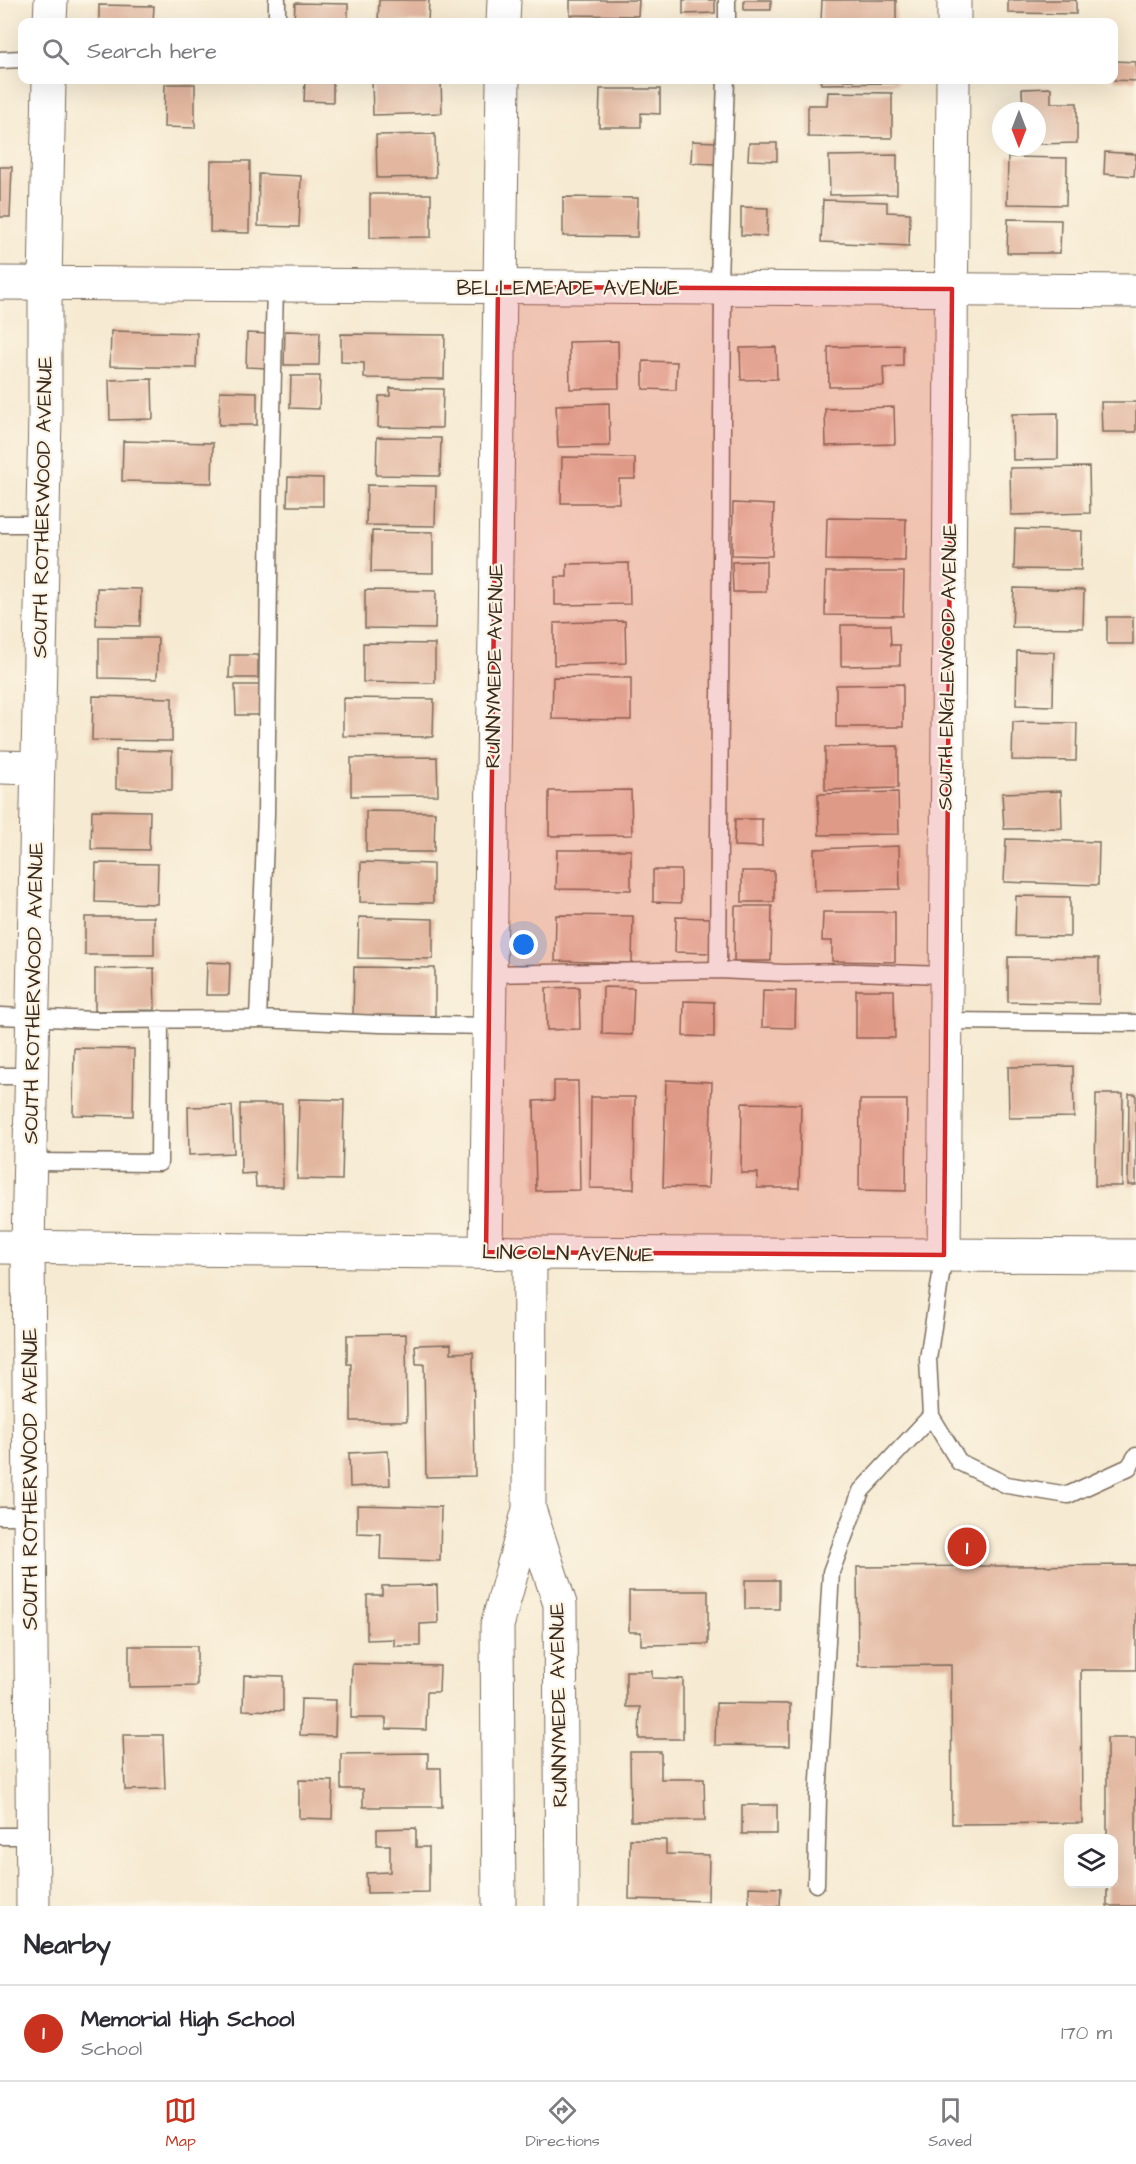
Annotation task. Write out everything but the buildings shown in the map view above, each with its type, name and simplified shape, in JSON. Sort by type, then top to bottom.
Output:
[{"type":"street","points":[[50,18],[51,0]]},
{"type":"street","points":[[503,18],[504,0]]},
{"type":"street","points":[[954,0],[954,18]]},
{"type":"street","name":"SOUTH ROTHERWOOD AVENUE","points":[[33,1906],[33,1836],[16,1516],[14,1247],[31,1162],[16,1076],[32,1017],[45,414],[49,84]]},
{"type":"street","name":"RUNNYMEDE AVENUE","points":[[486,1252],[492,974],[498,287],[503,84]]},
{"type":"street","name":"SOUTH ENGLEWOOD AVENUE","points":[[944,1255],[944,975],[953,84]]},
{"type":"street","name":"BELLEMEADE AVENUE","points":[[0,283],[1136,291]]},
{"type":"street","points":[[0,767],[37,768]]},
{"type":"street","name":"LINCOLN AVENUE","points":[[14,1247],[530,1253],[1136,1256]]},
{"type":"street","name":"RUNNYMEDE AVENUE","points":[[499,1906],[497,1626],[529,1509],[530,1253]]},
{"type":"street","name":"RUNNYMEDE AVENUE","points":[[529,1509],[560,1604],[562,1906]]},
{"type":"lane","points":[[277,0],[277,18]]},
{"type":"lane","points":[[727,0],[727,18]]},
{"type":"lane","points":[[0,60],[18,59]]},
{"type":"lane","points":[[718,970],[723,289],[720,279],[726,84]]},
{"type":"lane","points":[[258,1018],[266,814],[275,286]]},
{"type":"lane","points":[[0,524],[43,524]]},
{"type":"lane","points":[[492,974],[718,970],[944,975]]},
{"type":"lane","points":[[0,1016],[94,1020],[258,1018],[490,1026]]},
{"type":"lane","points":[[31,1162],[159,1163],[160,1018]]},
{"type":"lane","points":[[944,1021],[1136,1023]]},
{"type":"lane","points":[[944,1255],[928,1359],[931,1416],[959,1462],[1007,1485],[1068,1495],[1129,1467],[1136,1456]]},
{"type":"lane","points":[[816,1884],[818,1797],[831,1572],[861,1491],[931,1416]]},
{"type":"lane","points":[[0,1836],[33,1836]]},
{"type":"highlighted area","points":[[498,287],[952,289],[944,1255],[486,1252]]},
{"type":"place","name":"Memorial High School","points":[[967,1547]]}]
